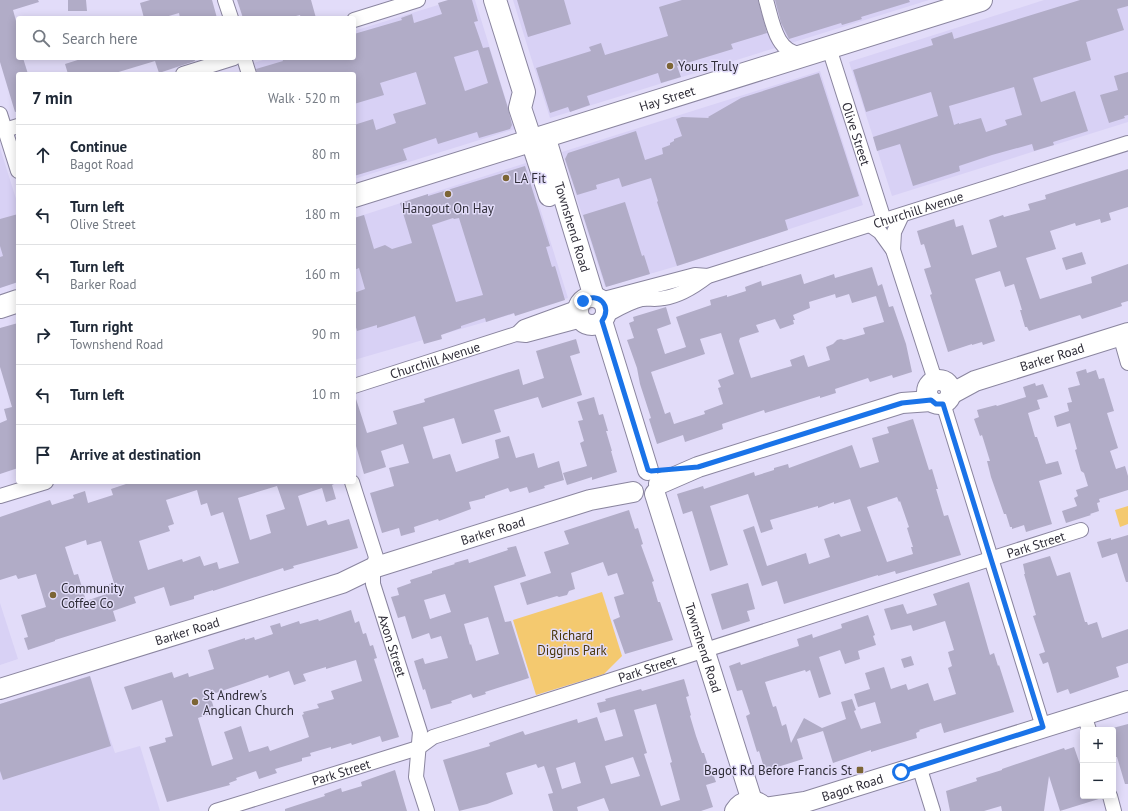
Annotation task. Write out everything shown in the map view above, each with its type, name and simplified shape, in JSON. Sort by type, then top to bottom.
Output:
[{"type":"main road","name":"Townshend Road","points":[[495,0],[524,92],[535,103],[538,138]]},
{"type":"main road","name":"Hay Street","points":[[356,195],[981,0]]},
{"type":"main road","points":[[0,307],[16,302]]},
{"type":"street","points":[[225,0],[230,16]]},
{"type":"street","points":[[356,19],[418,0]]},
{"type":"street","points":[[766,0],[782,46],[797,54],[819,51]]},
{"type":"street","name":"Olive Street","points":[[819,51],[884,220]]},
{"type":"street","points":[[189,72],[228,60]]},
{"type":"street","points":[[245,60],[248,72]]},
{"type":"street","points":[[0,114],[11,128],[16,159]]},
{"type":"street","name":"Townshend Road","points":[[538,138],[645,483],[699,651],[752,807]]},
{"type":"street","name":"Churchill Avenue","points":[[356,385],[516,334],[526,336],[695,275],[708,276],[1128,143]]},
{"type":"street","points":[[893,250],[894,232],[902,215]]},
{"type":"street","points":[[870,225],[880,232],[893,250],[939,391],[1043,727]]},
{"type":"street","points":[[1124,334],[1128,363]]},
{"type":"street","name":"Barker Road","points":[[0,677],[338,574],[373,568],[1124,334]]},
{"type":"street","points":[[0,496],[39,484]]},
{"type":"street","name":"Axon Street","points":[[353,484],[376,557],[373,568],[373,584],[420,732],[416,777],[427,811]]},
{"type":"street","name":"Park Street","points":[[216,811],[418,748],[433,736],[1081,530]]},
{"type":"street","name":"Barker Road","points":[[0,689],[342,583],[373,568]]},
{"type":"street","name":"Bagot Road","points":[[752,807],[797,806],[1043,727],[1086,722],[1128,701]]},
{"type":"street","points":[[919,766],[933,811]]},
{"type":"street","points":[[1111,799],[1114,811]]},
{"type":"shaded area","points":[[454,0],[475,0],[515,129],[356,178],[356,72],[257,72],[254,63],[263,60],[356,60],[356,30]]},
{"type":"shaded area","points":[[513,0],[760,0],[775,48],[550,118]]},
{"type":"shaded area","points":[[774,0],[929,0],[791,43],[786,40]]},
{"type":"shaded area","points":[[1044,0],[1128,0],[1128,122],[892,196],[849,62]]},
{"type":"shaded area","points":[[820,71],[863,205],[677,266],[605,287],[562,152]]},
{"type":"shaded area","points":[[0,148],[16,199],[16,283],[0,288]]},
{"type":"shaded area","points":[[526,163],[568,298],[356,359],[356,217]]},
{"type":"shaded area","points":[[0,603],[18,659],[0,665]]},
{"type":"shaded area","points":[[89,676],[115,753],[140,746],[160,811],[0,811],[0,704]]},
{"type":"green space","points":[[1128,506],[1128,524],[1120,527],[1115,510]]},
{"type":"green space","name":"Richard Diggins Park","points":[[602,592],[622,656],[604,674],[536,695],[513,620]]},
{"type":"building","points":[[0,0],[38,0],[39,2],[13,10],[16,21],[16,60],[24,60],[27,72],[16,72],[15,112],[0,62]]},
{"type":"building","points":[[68,0],[86,0],[87,11],[68,11]]},
{"type":"building","points":[[150,0],[212,0],[216,16],[180,16],[179,13],[169,16],[143,16],[140,3]]},
{"type":"building","points":[[237,0],[311,0],[315,16],[300,15],[242,16]]},
{"type":"building","points":[[448,0],[472,0],[478,21],[474,22],[483,48],[489,47],[508,108],[512,125],[510,129],[479,138],[477,132],[438,144],[436,138],[403,149],[407,160],[356,175],[356,124],[373,119],[376,130],[396,123],[393,114],[426,104],[416,72],[380,83],[384,95],[356,103],[356,72],[257,72],[256,69],[283,60],[356,60],[356,33],[402,20],[401,18],[412,14],[414,23],[442,14],[438,3]],"holes":[[[478,50],[488,83],[465,91],[454,57]]]},
{"type":"building","points":[[517,0],[564,0],[571,24],[528,37]]},
{"type":"building","points":[[682,0],[758,0],[767,33],[731,44],[733,49],[677,66],[681,77],[661,83],[658,73],[587,96],[590,105],[570,112],[568,107],[550,113],[536,68],[591,51],[589,47],[601,43],[605,55],[668,36],[659,7]]},
{"type":"building","points":[[775,0],[909,0],[910,2],[861,17],[862,19],[842,25],[841,23],[789,39],[781,23]]},
{"type":"building","points":[[1080,0],[1128,0],[1128,6],[1117,9],[1124,30],[1086,42],[1091,60],[1033,78],[1041,102],[1075,91],[1088,131],[1053,142],[1054,145],[1034,151],[1032,144],[992,155],[959,166],[960,171],[913,186],[900,144],[877,151],[873,137],[938,116],[931,92],[866,112],[853,70],[933,45],[931,39],[952,32],[954,39]],"holes":[[[1014,87],[1022,115],[1005,120],[1007,125],[986,132],[981,118],[954,125],[949,106]]]},
{"type":"building","points":[[78,60],[195,61],[162,72],[159,72],[155,61],[119,72],[67,72],[65,64]]},
{"type":"building","points":[[1128,72],[1128,115],[1124,116],[1125,118],[1109,123],[1100,95],[1118,90],[1114,76]]},
{"type":"building","points":[[819,73],[859,196],[785,220],[788,230],[677,266],[651,178],[622,187],[619,178],[596,185],[597,189],[577,195],[565,159],[568,153],[636,131],[645,160],[663,154],[662,148],[670,145],[674,139],[682,136],[676,119],[682,117],[709,118],[708,117],[741,98]]},
{"type":"building","points":[[525,166],[550,246],[546,247],[552,267],[555,266],[565,300],[515,316],[514,313],[486,322],[485,318],[441,335],[442,339],[424,344],[415,316],[377,328],[377,325],[357,331],[356,292],[365,289],[359,268],[356,269],[356,217],[364,215],[374,249],[385,245],[392,249],[412,243],[400,203],[428,194],[428,196]],"holes":[[[453,218],[459,218],[483,295],[456,302],[432,225]]]},
{"type":"building","points":[[1128,169],[1128,207],[1109,213],[1111,220],[1101,223],[1100,219],[1076,226],[1075,223],[1050,231],[1056,249],[1026,258],[1040,299],[1092,283],[1091,277],[1128,264],[1128,301],[1121,303],[1122,306],[1082,319],[1080,315],[1029,331],[1027,327],[1025,327],[1020,310],[1022,310],[1014,284],[1005,287],[1000,271],[975,279],[995,341],[983,345],[982,342],[972,344],[948,352],[930,295],[932,294],[924,269],[931,267],[924,244],[921,245],[917,231],[954,219],[956,227],[963,225],[972,255],[997,247],[989,220],[1003,215],[1004,217],[1030,210],[1028,204],[1046,199],[1045,195]]},
{"type":"building","points":[[625,202],[642,256],[644,255],[650,274],[606,287],[583,215]]},
{"type":"building","points":[[16,215],[16,283],[0,288],[0,257],[3,256],[0,246],[0,219]]},
{"type":"building","points":[[1082,252],[1086,264],[1066,270],[1062,258]]},
{"type":"building","points":[[872,267],[878,286],[882,284],[889,307],[893,306],[906,344],[912,372],[893,378],[892,375],[870,382],[868,378],[835,389],[836,393],[820,398],[820,396],[765,413],[764,410],[722,424],[723,429],[685,442],[683,435],[657,444],[649,419],[651,418],[640,384],[637,368],[627,340],[634,338],[629,323],[634,321],[633,317],[666,307],[671,324],[657,329],[665,354],[686,347],[676,317],[711,305],[710,300],[727,295],[727,297],[746,291],[745,287],[761,281],[762,286],[801,274],[804,284],[834,274],[835,278]],"holes":[[[835,294],[836,298],[849,294],[852,303],[876,296],[884,322],[863,328],[865,334],[844,340],[837,340],[833,344],[826,347],[830,360],[808,367],[804,355],[790,360],[792,366],[751,378],[739,341],[740,338],[759,332],[756,325],[775,319],[780,329],[794,324],[793,320],[795,320],[793,315],[810,308],[809,302]],[[721,333],[734,374],[718,380],[721,387],[718,388],[723,404],[704,411],[705,414],[674,424],[670,412],[665,414],[651,372],[705,354],[700,339]]]},
{"type":"building","points":[[16,324],[16,469],[0,474],[0,423],[7,420],[4,409],[12,407],[0,367],[0,328]]},
{"type":"building","points":[[576,339],[580,353],[570,356],[582,395],[542,408],[538,397],[494,410],[501,432],[462,444],[454,418],[423,427],[433,459],[450,454],[456,472],[499,458],[495,440],[509,436],[516,458],[534,453],[538,468],[559,461],[564,480],[544,486],[545,488],[529,493],[527,487],[510,492],[508,488],[485,496],[485,498],[469,502],[471,509],[439,521],[438,519],[414,527],[415,532],[401,536],[399,528],[382,533],[370,493],[394,486],[389,468],[409,463],[403,444],[381,451],[386,467],[364,474],[356,446],[356,399],[367,433],[397,424],[393,411],[425,402],[424,399],[519,369],[523,385],[544,378],[536,351]]},
{"type":"building","points":[[1086,369],[1087,373],[1096,370],[1099,379],[1104,378],[1114,411],[1107,413],[1118,448],[1110,451],[1116,469],[1125,466],[1128,476],[1128,490],[1099,499],[1100,502],[1097,503],[1099,511],[1066,523],[1062,511],[1077,506],[1074,498],[1078,496],[1076,490],[1088,486],[1084,473],[1081,471],[1075,450],[1077,449],[1070,423],[1057,427],[1054,416],[1069,411],[1067,403],[1072,402],[1068,388],[1080,385],[1076,372]]},
{"type":"building","points":[[1035,383],[1036,386],[1043,384],[1048,397],[1037,400],[1040,409],[1028,413],[1035,437],[1037,437],[1046,464],[1058,461],[1062,474],[1039,481],[1052,524],[1026,532],[1024,525],[1012,529],[1006,514],[1004,514],[991,477],[987,461],[990,461],[982,435],[980,436],[974,419],[979,417],[977,410],[997,406],[1026,397],[1023,387]]},
{"type":"building","points":[[594,397],[599,415],[603,414],[617,472],[592,480],[592,477],[567,485],[563,473],[587,466],[580,443],[584,441],[578,421],[583,420],[577,402]]},
{"type":"building","points":[[913,419],[929,470],[932,469],[944,516],[948,515],[961,555],[896,574],[895,571],[878,575],[784,604],[777,581],[762,586],[743,530],[754,526],[767,566],[806,553],[809,564],[830,557],[824,539],[839,534],[841,537],[861,531],[850,499],[834,504],[834,502],[818,508],[818,506],[770,520],[773,529],[761,533],[748,494],[710,506],[728,565],[710,571],[692,511],[683,514],[677,494],[703,486],[704,489],[754,472],[755,476],[788,464],[789,468],[852,445],[860,468],[879,462],[872,438],[889,433],[887,427]],"holes":[[[897,497],[899,502],[900,501],[909,527],[907,528],[913,547],[911,547],[913,554],[887,562],[867,507]]]},
{"type":"building","points":[[126,484],[334,484],[332,485],[336,499],[326,502],[322,488],[298,496],[307,526],[326,520],[328,525],[349,519],[358,548],[293,566],[294,568],[284,571],[283,568],[194,596],[194,599],[170,606],[164,587],[134,597],[136,603],[113,611],[116,621],[28,650],[24,638],[28,637],[21,615],[46,607],[36,574],[18,579],[16,575],[0,580],[0,517],[50,500],[52,505],[74,498],[73,495],[85,491],[88,503],[113,495],[111,489]],"holes":[[[277,486],[285,509],[266,515],[271,533],[250,540],[238,498]],[[197,490],[201,505],[207,503],[211,516],[223,512],[239,563],[219,569],[217,562],[204,566],[200,556],[183,562],[182,559],[148,570],[139,541],[170,531],[168,526],[174,524],[166,500]],[[86,540],[87,545],[101,541],[114,583],[109,584],[112,592],[86,601],[78,574],[74,575],[65,547]]]},
{"type":"building","points":[[629,510],[635,529],[638,528],[643,544],[641,545],[654,581],[652,582],[658,602],[660,602],[673,640],[625,654],[613,620],[620,617],[614,597],[624,594],[617,573],[608,576],[603,562],[571,573],[575,589],[569,591],[567,595],[557,596],[527,605],[520,583],[551,573],[544,552],[569,544],[564,531]]},
{"type":"building","points":[[1128,535],[1128,582],[1126,582],[1117,553],[1102,558],[1097,542]]},
{"type":"building","points":[[516,546],[526,576],[494,586],[505,622],[511,621],[529,678],[485,692],[486,694],[473,698],[471,694],[451,701],[452,703],[431,709],[414,661],[423,658],[425,664],[448,658],[441,636],[431,639],[429,633],[412,639],[405,616],[398,618],[391,597],[399,595],[397,588],[411,583],[410,580],[455,564],[454,563],[468,559],[469,563],[508,550],[507,548]],"holes":[[[445,594],[451,612],[430,619],[424,600]],[[488,617],[499,654],[476,661],[464,624]]]},
{"type":"building","points":[[1050,556],[1057,576],[1070,572],[1085,622],[1087,622],[1088,625],[1097,622],[1102,638],[1128,629],[1128,663],[1116,667],[1119,677],[1070,694],[1068,689],[1057,693],[1048,662],[1043,664],[1039,654],[1045,652],[1033,616],[1036,615],[1024,574],[1023,564]]},
{"type":"building","points":[[969,582],[990,655],[994,653],[1014,712],[944,733],[941,723],[919,730],[920,731],[916,733],[917,738],[871,752],[871,750],[833,763],[823,731],[797,739],[803,759],[765,771],[759,751],[757,752],[746,716],[750,714],[742,690],[737,691],[729,666],[740,662],[741,665],[799,646],[797,639],[812,634],[813,638],[842,628],[841,624],[868,615],[875,635],[873,636],[876,645],[858,651],[860,659],[845,664],[840,650],[819,657],[831,694],[819,698],[810,670],[806,672],[805,670],[765,682],[773,707],[776,706],[782,726],[786,724],[791,743],[804,718],[822,728],[846,719],[841,702],[852,699],[856,710],[854,711],[861,729],[881,723],[875,702],[858,707],[854,694],[870,689],[865,673],[884,667],[891,689],[906,684],[908,690],[928,683],[934,701],[956,694],[948,668],[952,666],[948,652],[954,650],[945,621],[913,631],[911,625],[891,630],[884,609],[903,604],[907,614],[937,605],[933,594]]},
{"type":"building","points":[[748,583],[755,609],[747,611],[750,621],[722,630],[711,594]]},
{"type":"building","points":[[351,610],[355,623],[359,621],[363,634],[366,633],[370,646],[373,645],[377,658],[374,659],[399,737],[382,742],[380,736],[352,745],[351,743],[331,749],[331,747],[310,753],[311,756],[302,758],[302,761],[275,769],[277,773],[259,779],[256,771],[236,778],[237,780],[229,783],[230,785],[167,802],[149,747],[166,742],[165,738],[173,736],[162,700],[132,710],[124,687],[172,672],[174,678],[188,673],[189,677],[214,669],[208,650],[245,638],[245,640],[254,637],[255,640],[273,634],[270,626],[280,623],[281,627],[299,621],[300,624],[318,619],[319,621]],"holes":[[[356,660],[362,681],[331,691],[334,699],[317,704],[319,708],[303,712],[304,714],[302,715],[309,737],[270,751],[268,746],[249,752],[241,726],[224,732],[233,759],[212,766],[198,718],[215,712],[210,695],[268,675],[269,678],[289,671],[294,685],[306,681],[303,674]]]},
{"type":"building","points":[[911,656],[914,665],[904,668],[901,659]]},
{"type":"building","points":[[90,676],[111,746],[3,780],[0,771],[0,704]]},
{"type":"building","points":[[684,679],[689,696],[686,697],[690,716],[696,736],[702,753],[704,753],[710,772],[712,771],[716,782],[706,785],[713,807],[701,811],[609,811],[604,798],[577,807],[578,811],[553,811],[548,794],[553,793],[544,766],[538,768],[536,764],[506,773],[513,794],[487,804],[459,811],[443,760],[490,746],[489,743],[523,731],[525,735],[577,719],[578,723],[597,717],[605,741],[623,736],[615,709],[600,713],[597,703],[606,701],[605,699],[641,689],[642,691]],"holes":[[[656,704],[672,762],[670,763],[680,800],[661,806],[644,754],[647,753],[634,710]],[[633,757],[640,776],[611,784],[605,766]],[[575,762],[581,783],[562,789],[556,768]]]},
{"type":"building","points":[[1128,724],[1128,784],[1125,784],[1116,757],[1116,727]]},
{"type":"building","points":[[1074,747],[1080,764],[1080,799],[1099,799],[1060,811],[1049,776],[1044,811],[1002,811],[1001,806],[984,811],[950,811],[946,791],[977,781],[976,778],[1002,769],[1064,748],[1065,750]]},
{"type":"building","points":[[395,770],[407,811],[285,811],[285,809],[325,796],[324,794],[341,788],[342,792],[362,786],[361,782]]},
{"type":"place","name":"Yours Truly","points":[[670,66]]},
{"type":"place","name":"LA Fit","points":[[506,178]]},
{"type":"place","name":"Hangout On Hay","points":[[448,194]]},
{"type":"place","name":"Community Coffee Co","points":[[53,595]]},
{"type":"place","name":"St Andrew's Anglican Church","points":[[195,702]]},
{"type":"place","name":"Bagot Rd Before Francis St","points":[[860,770]]},
{"type":"route","points":[[583,301],[586,298],[594,297],[604,303],[606,307],[605,316],[602,321],[648,470],[651,471],[698,467],[902,403],[931,400],[936,404],[943,404],[1043,727],[901,772]]}]
